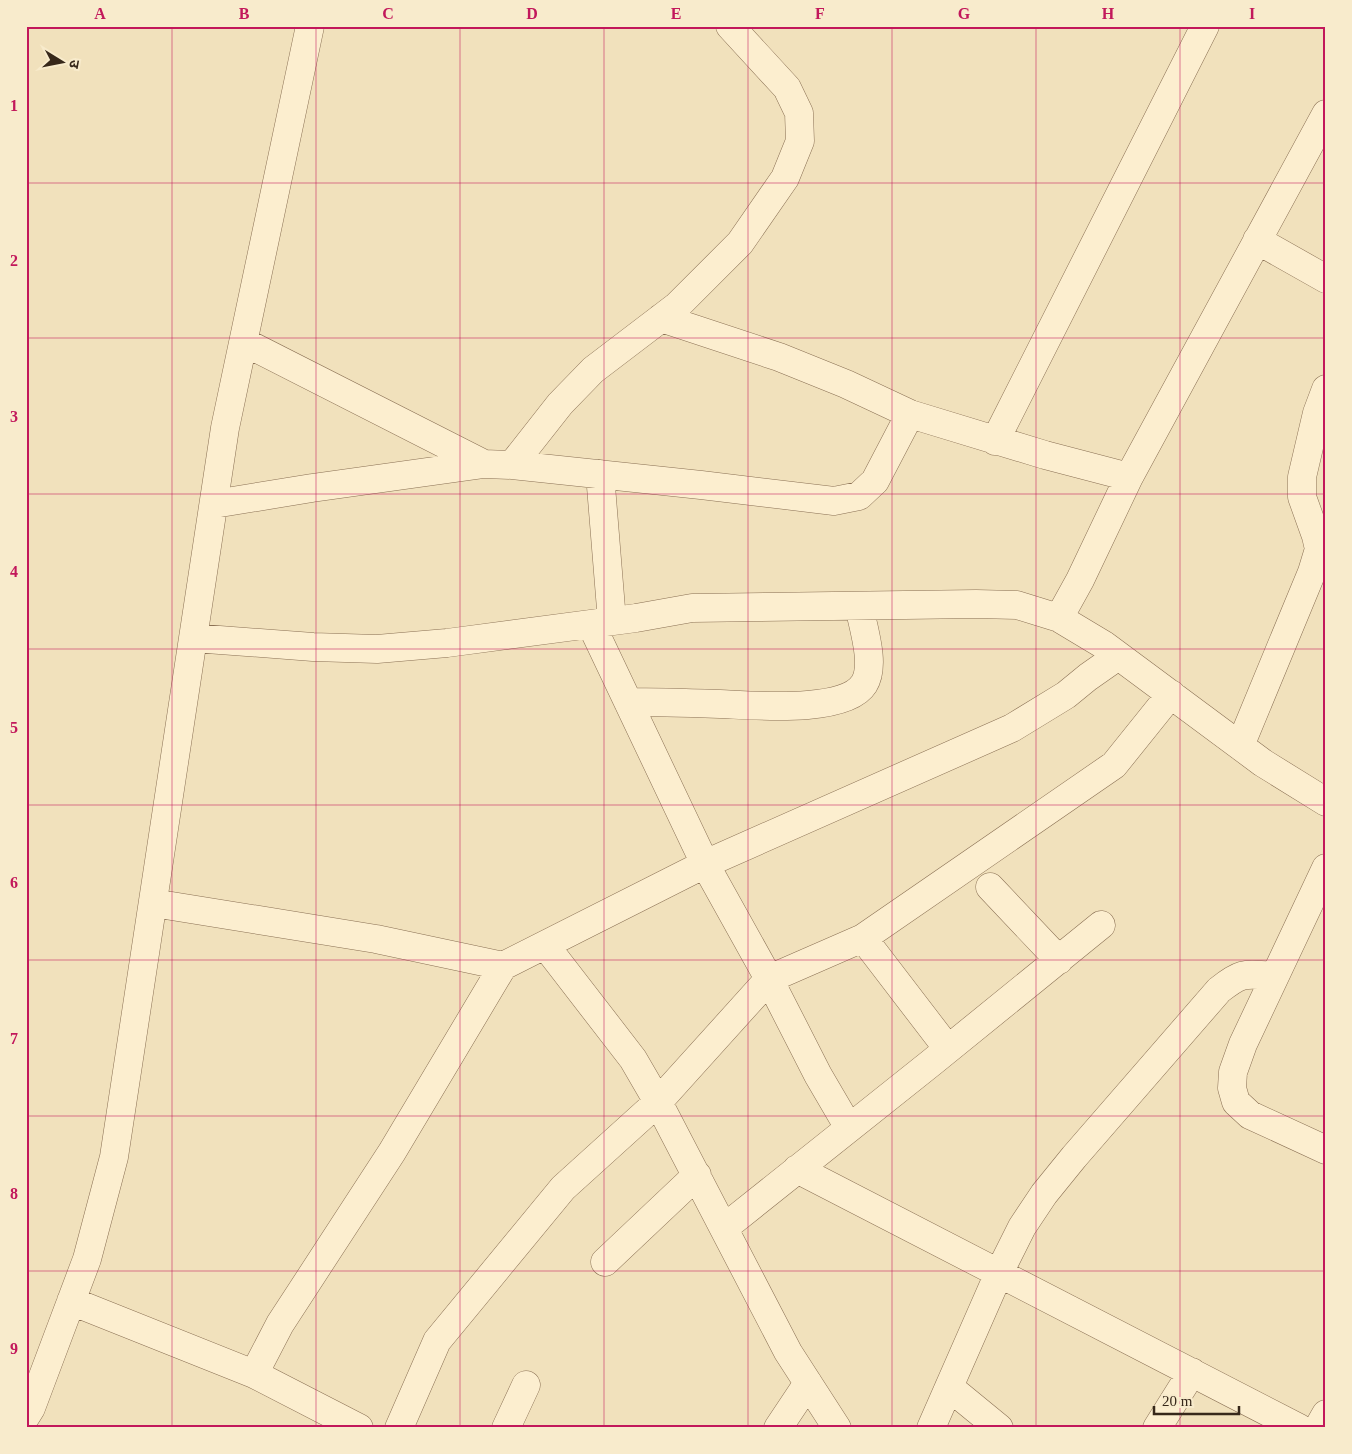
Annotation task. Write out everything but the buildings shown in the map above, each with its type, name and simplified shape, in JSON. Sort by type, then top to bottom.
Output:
[{"type":"street","points":[[26,1416],[31,1408],[87,1259],[114,1157],[225,428],[310,26]]},
{"type":"street","points":[[512,465],[560,404],[593,370],[677,306],[740,243],[785,178],[800,140],[799,114],[787,88],[730,26]]},
{"type":"street","points":[[995,441],[1205,26]]},
{"type":"street","points":[[1059,618],[1080,580],[1129,477],[1326,114]]},
{"type":"street","points":[[1257,240],[1326,279]]},
{"type":"street","points":[[661,318],[779,357],[846,384],[910,414],[995,441],[1129,477]]},
{"type":"street","points":[[244,342],[484,464]]},
{"type":"street","points":[[1240,746],[1312,572],[1319,549],[1302,497],[1302,477],[1318,450],[1317,413],[1326,390]]},
{"type":"street","points":[[214,504],[484,464],[600,474],[834,501],[859,496],[875,482],[910,414]]},
{"type":"street","points":[[600,474],[601,623],[628,702],[705,864],[769,980],[818,1075],[849,1128]]},
{"type":"street","points":[[193,638],[313,647],[377,649],[448,643],[601,623],[692,608],[1017,605],[1059,618],[1104,645],[1264,763],[1326,802]]},
{"type":"street","points":[[628,702],[772,707],[827,703],[854,694],[864,684],[868,673],[869,657],[860,606]]},
{"type":"street","points":[[254,1374],[280,1324],[392,1152],[503,966],[705,864],[1012,728],[1066,695],[1118,656]]},
{"type":"street","points":[[399,1428],[437,1341],[563,1188],[658,1102],[769,980],[863,938],[1114,766],[1171,694]]},
{"type":"street","points":[[1326,868],[1243,1044],[1233,1072],[1232,1088],[1236,1102],[1250,1115],[1326,1150]]},
{"type":"street","points":[[990,887],[1059,960]]},
{"type":"street","points":[[153,903],[376,939],[503,966]]},
{"type":"street","points":[[724,1228],[948,1050],[1101,925]]},
{"type":"street","points":[[863,938],[948,1050]]},
{"type":"street","points":[[545,945],[633,1059],[697,1175],[788,1352],[837,1428]]},
{"type":"street","points":[[931,1428],[999,1274],[1022,1227],[1044,1194],[1219,990],[1237,976],[1250,974],[1275,976]]},
{"type":"street","points":[[798,1169],[1299,1428]]},
{"type":"street","points":[[605,1262],[697,1175]]},
{"type":"street","points":[[71,1301],[254,1374],[359,1428]]},
{"type":"street","points":[[1157,1428],[1192,1372]]},
{"type":"street","points":[[778,1428],[808,1382]]},
{"type":"street","points":[[506,1428],[526,1385]]},
{"type":"street","points":[[949,1387],[999,1428]]},
{"type":"street","points":[[1318,1428],[1326,1414]]}]
